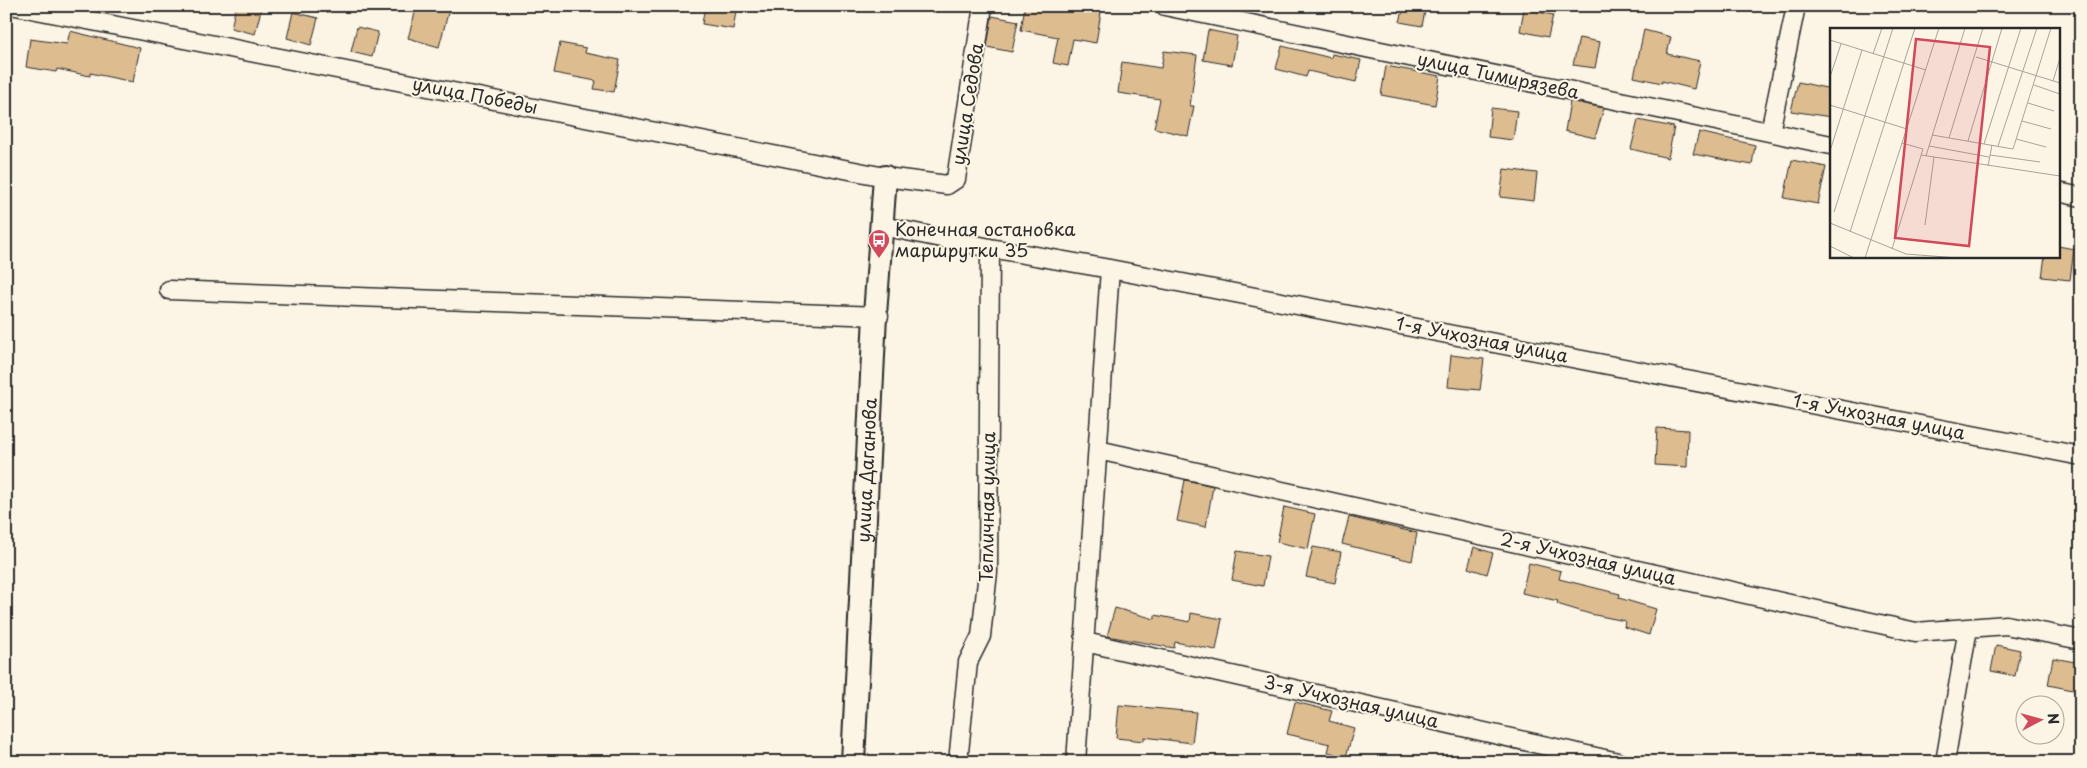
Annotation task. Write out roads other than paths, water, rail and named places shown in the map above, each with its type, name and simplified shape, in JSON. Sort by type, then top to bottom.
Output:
[{"type":"main road","name":"улица Даганова","points":[[853,762],[877,316],[888,177]]},
{"type":"main road","name":"улица Даганова","points":[[857,762],[877,316]]},
{"type":"street","name":"улица Победы","points":[[16,6],[888,177],[935,184]]},
{"type":"street","name":"улица Седова","points":[[935,184],[947,185],[956,178],[984,6]]},
{"type":"street","name":"улица Тимирязева","points":[[1165,6],[1830,145]]},
{"type":"street","points":[[1770,132],[1796,6]]},
{"type":"street","points":[[2060,192],[2081,197]]},
{"type":"street","name":"1-я Учхозная улица","points":[[884,226],[990,248],[1110,268],[2081,456]]},
{"type":"street","name":"Тепличная улица","points":[[958,762],[968,662],[981,636],[988,572],[990,248]]},
{"type":"street","points":[[1076,762],[1110,268]]},
{"type":"street","points":[[169,290],[877,316]]},
{"type":"street","name":"2-я Учхозная улица","points":[[1098,450],[1916,632],[2006,625],[2081,640]]},
{"type":"street","points":[[1945,762],[1968,628]]},
{"type":"street","name":"3-я Учхозная улица","points":[[1085,642],[1618,762]]},
{"type":"place","name":"Конечная остановка маршрутки 35","points":[[879,259]]}]
